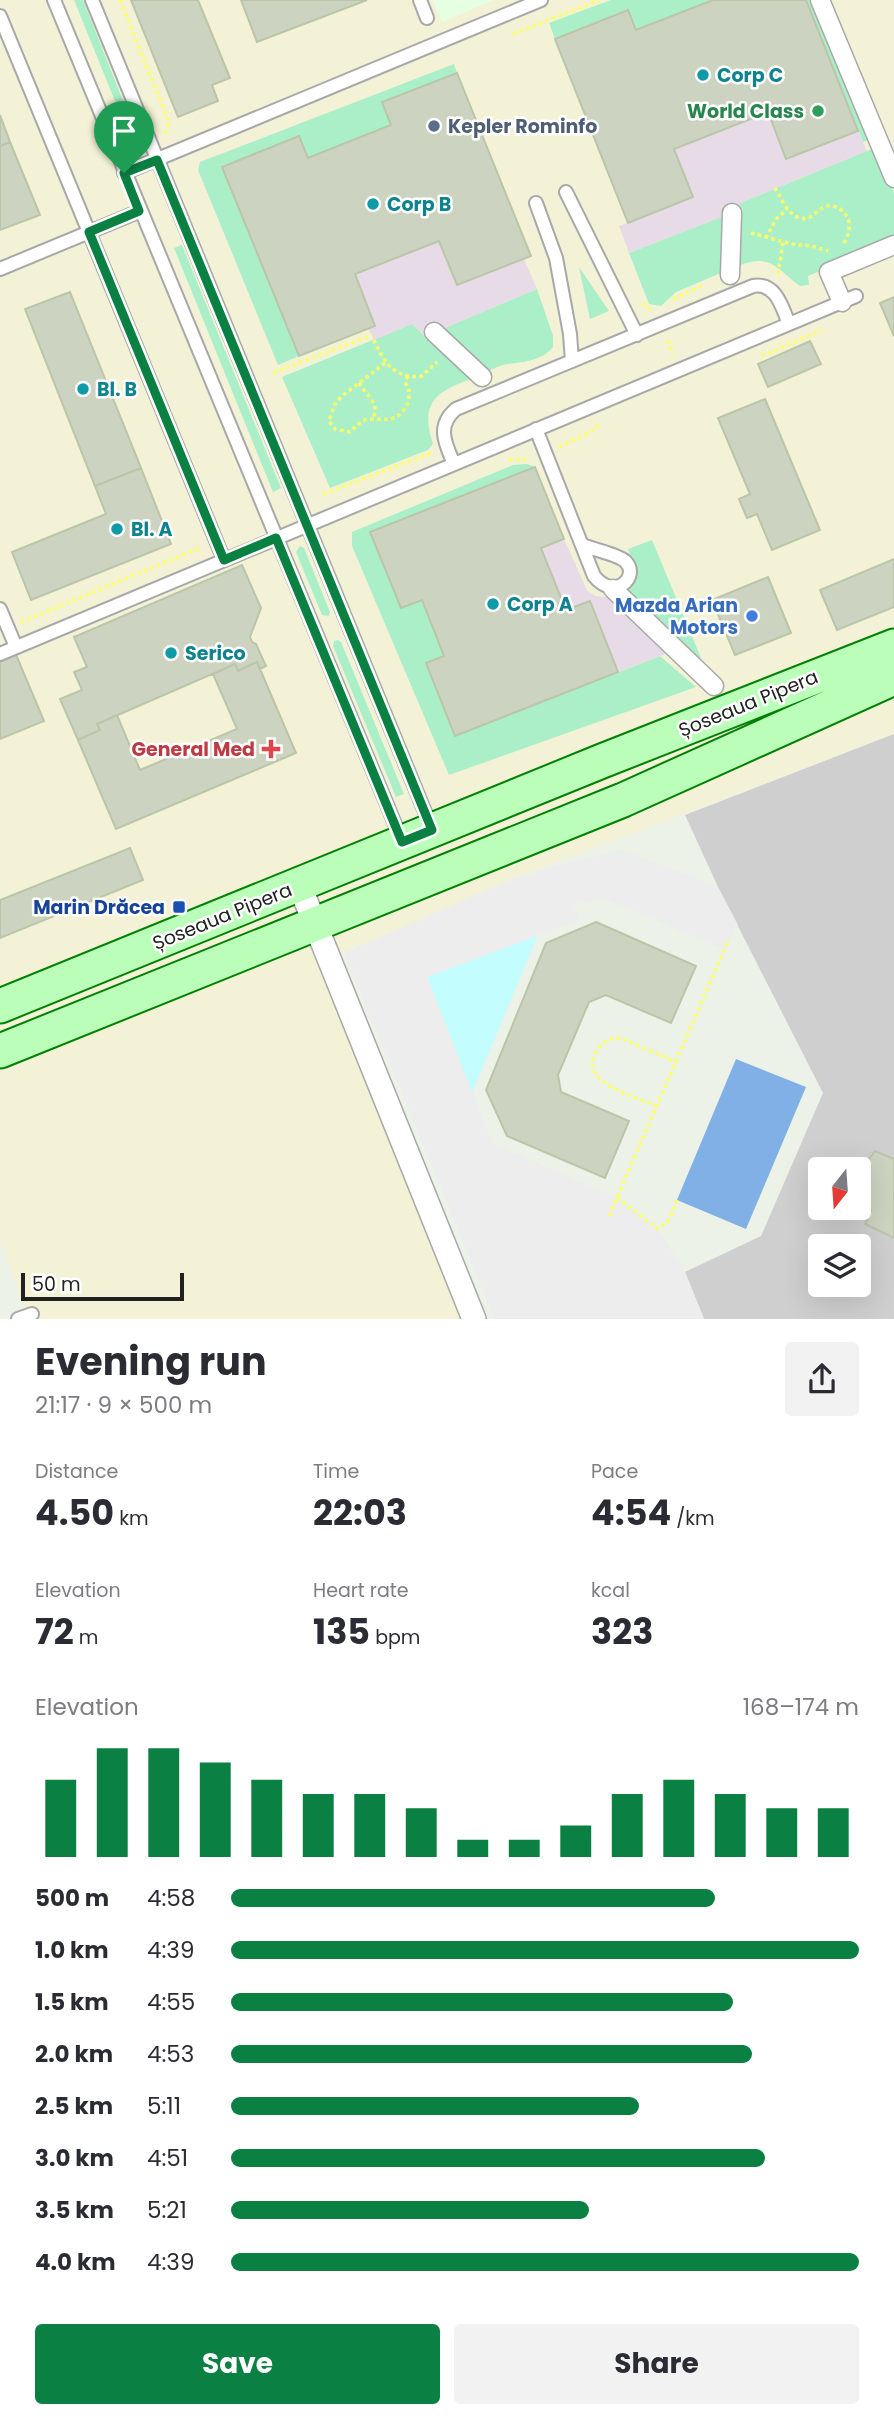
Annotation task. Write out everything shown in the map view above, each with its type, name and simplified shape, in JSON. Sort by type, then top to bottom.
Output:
[{"type":"main road","name":"Șoseaua Pipera","points":[[0,1006],[602,761],[894,646]]},
{"type":"main road","name":"Șoseaua Pipera","points":[[602,761],[894,671]]},
{"type":"main road","name":"Șoseaua Pipera","points":[[0,1051],[623,800],[894,678]]},
{"type":"main road","name":"Șoseaua Pipera","points":[[623,800],[894,704]]},
{"type":"main road","name":"Șoseaua Pipera","points":[[315,925],[315,909],[320,901],[425,858],[439,848],[426,833]]},
{"type":"street","points":[[820,0],[894,178]]},
{"type":"street","points":[[730,275],[732,221]]},
{"type":"street","points":[[849,299],[829,272],[894,245]]},
{"type":"street","points":[[434,332],[482,377]]},
{"type":"street","points":[[613,589],[714,686]]},
{"type":"street","points":[[299,884],[474,1319]]},
{"type":"lane","points":[[54,0],[276,538],[426,833]]},
{"type":"lane","points":[[92,0],[308,525],[426,833]]},
{"type":"lane","points":[[419,0],[427,18]]},
{"type":"lane","points":[[124,173],[541,0]]},
{"type":"lane","points":[[0,16],[224,560]]},
{"type":"lane","points":[[566,192],[637,335]]},
{"type":"lane","points":[[536,203],[556,258],[570,334],[572,361]]},
{"type":"lane","points":[[0,269],[139,211]]},
{"type":"lane","points":[[454,464],[442,436],[443,424],[456,409],[760,285],[774,292],[789,324]]},
{"type":"lane","points":[[0,654],[849,299]]},
{"type":"lane","points":[[536,429],[594,576],[600,583],[613,589],[627,580],[630,570],[626,562],[615,555],[583,545]]},
{"type":"lane","points":[[0,609],[16,647]]},
{"type":"lane","points":[[18,1319],[32,1314]]},
{"type":"path","points":[[120,0],[169,122],[157,160]]},
{"type":"path","points":[[513,34],[600,0]]},
{"type":"path","points":[[775,188],[788,209],[799,218],[806,218],[829,205],[842,210],[850,225],[847,238],[840,247]]},
{"type":"path","points":[[766,238],[776,219],[788,209]]},
{"type":"path","points":[[732,221],[766,238],[835,251]]},
{"type":"path","points":[[777,278],[783,242]]},
{"type":"path","points":[[273,373],[373,337],[385,363],[408,376],[422,376],[450,347]]},
{"type":"path","points":[[385,363],[335,404],[330,413],[331,425],[340,431],[350,432],[363,420],[391,419],[407,406],[410,397],[405,382],[408,376]]},
{"type":"path","points":[[359,383],[375,405],[374,420]]},
{"type":"path","points":[[8,627],[216,541]]},
{"type":"path","points":[[609,1216],[729,939]]},
{"type":"path","points":[[657,1106],[601,1082],[593,1067],[594,1054],[602,1043],[620,1038],[676,1062]]},
{"type":"path","points":[[617,1198],[658,1229],[670,1219],[677,1200]]},
{"type":"shaded area","points":[[0,0],[894,0],[894,734],[515,878],[325,961],[465,1319],[28,1319],[0,1239]]},
{"type":"shaded area","points":[[433,0],[494,0],[442,22]]},
{"type":"shaded area","points":[[768,112],[786,159],[858,131],[867,151],[740,203],[740,210],[629,253],[619,226],[693,197],[674,149]]},
{"type":"shaded area","points":[[439,241],[457,285],[524,259],[537,289],[426,336],[412,324],[374,340],[368,328],[375,325],[355,274]]},
{"type":"shaded area","points":[[564,539],[587,590],[595,596],[618,594],[676,650],[618,672],[590,601],[566,610],[541,548]]},
{"type":"shaded area","points":[[894,734],[894,1319],[704,1319],[685,1272],[761,1236],[823,1093],[718,887],[685,815]]},
{"type":"shaded area","points":[[623,850],[718,887],[738,925],[725,950],[610,901],[596,900],[574,904],[579,920],[427,977],[492,1143],[617,1198],[658,1229],[685,1272],[704,1319],[495,1319],[344,953],[515,878]]},
{"type":"shaded area","points":[[538,935],[472,1093],[427,977]]},
{"type":"shaded area","points":[[736,1059],[806,1087],[746,1229],[677,1200]]},
{"type":"green space","points":[[74,0],[83,0],[138,144],[132,143]]},
{"type":"green space","points":[[611,0],[713,0],[636,30],[628,10],[555,39],[549,23]]},
{"type":"green space","points":[[806,0],[814,0],[873,138],[863,142]]},
{"type":"green space","points":[[454,64],[457,73],[382,102],[391,125],[308,158],[298,136],[222,167],[299,356],[278,365],[198,170],[200,162]]},
{"type":"green space","points":[[874,148],[894,193],[894,241],[808,276],[809,285],[800,286],[778,268],[765,262],[749,262],[738,266],[740,203]]},
{"type":"green space","points":[[723,216],[721,273],[676,292],[661,306],[649,304],[629,253]]},
{"type":"green space","points":[[182,245],[281,488],[273,492],[174,248]]},
{"type":"green space","points":[[579,267],[609,311],[590,319]]},
{"type":"green space","points":[[537,289],[553,336],[553,347],[538,358],[486,372],[442,329]]},
{"type":"green space","points":[[412,324],[471,379],[448,389],[433,401],[428,419],[433,444],[428,450],[330,488],[282,377]]},
{"type":"green space","points":[[527,464],[535,467],[371,532],[401,607],[422,600],[444,656],[427,663],[455,736],[660,656],[696,687],[449,775],[352,546],[352,532],[513,465]]},
{"type":"green space","points":[[652,540],[704,665],[623,591],[635,570],[628,549]]},
{"type":"green space","points":[[300,546],[304,548],[330,612],[329,616],[322,615],[296,552]]},
{"type":"green space","points":[[338,640],[404,794],[396,797],[333,646],[334,641]]},
{"type":"building","points":[[131,0],[198,0],[230,78],[212,85],[218,101],[178,117]]},
{"type":"building","points":[[241,0],[367,0],[257,42]]},
{"type":"building","name":"Corp C","points":[[713,0],[806,0],[858,131],[786,159],[768,112],[674,149],[693,197],[628,223],[555,39],[628,10],[636,30]]},
{"type":"building","name":"Corp B","points":[[457,73],[531,256],[457,285],[439,241],[355,274],[375,326],[299,356],[222,167],[299,136],[308,158],[391,125],[382,102]]},
{"type":"building","points":[[0,115],[10,142],[0,146]]},
{"type":"building","points":[[10,142],[40,215],[0,230],[0,146]]},
{"type":"building","name":"Bl. B","points":[[70,292],[141,468],[95,486],[25,309]]},
{"type":"building","points":[[894,297],[894,336],[880,303]]},
{"type":"building","points":[[810,341],[821,364],[768,387],[758,364]]},
{"type":"building","points":[[765,399],[820,530],[772,550],[757,514],[747,518],[739,499],[750,494],[718,418]]},
{"type":"building","name":"Corp A","points":[[535,467],[564,539],[541,548],[566,610],[590,601],[618,672],[455,736],[426,663],[444,656],[422,600],[401,608],[370,532]]},
{"type":"building","name":"Bl. A","points":[[141,468],[171,544],[31,600],[12,552],[106,514],[95,486]]},
{"type":"building","points":[[894,559],[894,607],[837,630],[820,590]]},
{"type":"building","name":"Serico","points":[[242,565],[261,608],[250,637],[266,666],[260,669],[257,662],[238,671],[235,664],[97,724],[100,730],[78,740],[60,699],[82,690],[74,672],[87,667],[74,637]]},
{"type":"building","name":"Mazda Arian Motors","points":[[768,577],[791,633],[735,655],[712,600]]},
{"type":"building","points":[[14,650],[44,721],[0,739],[0,656]]},
{"type":"building","name":"Serico","points":[[257,662],[296,753],[116,829],[78,740],[100,730],[97,724],[117,715],[140,770],[237,729],[213,674],[235,664],[238,671]]},
{"type":"building","points":[[130,848],[143,880],[0,938],[0,900]]},
{"type":"building","points":[[596,922],[696,966],[671,1023],[606,995],[589,1002],[558,1075],[561,1092],[629,1121],[605,1178],[507,1136],[486,1090],[546,943]]},
{"type":"building","points":[[875,1151],[894,1159],[894,1238],[865,1224],[867,1220],[872,1220],[870,1157]]},
{"type":"place","name":"Corp C","points":[[703,75]]},
{"type":"place","name":"World Class","points":[[818,111]]},
{"type":"place","name":"Kepler Rominfo","points":[[434,126]]},
{"type":"place","name":"Corp B","points":[[373,204]]},
{"type":"place","name":"Bl. B","points":[[83,389]]},
{"type":"place","name":"Bl. A","points":[[117,529]]},
{"type":"place","name":"Corp A","points":[[493,604]]},
{"type":"place","name":"Mazda Arian Motors","points":[[752,616]]},
{"type":"place","name":"Serico","points":[[171,653]]},
{"type":"place","name":"General Med","points":[[271,749]]},
{"type":"place","name":"Marin Drăcea","points":[[179,907]]},
{"type":"route","points":[[157,160],[432,830],[402,842],[276,538],[224,560],[89,232],[139,211],[124,173],[157,160]]}]
